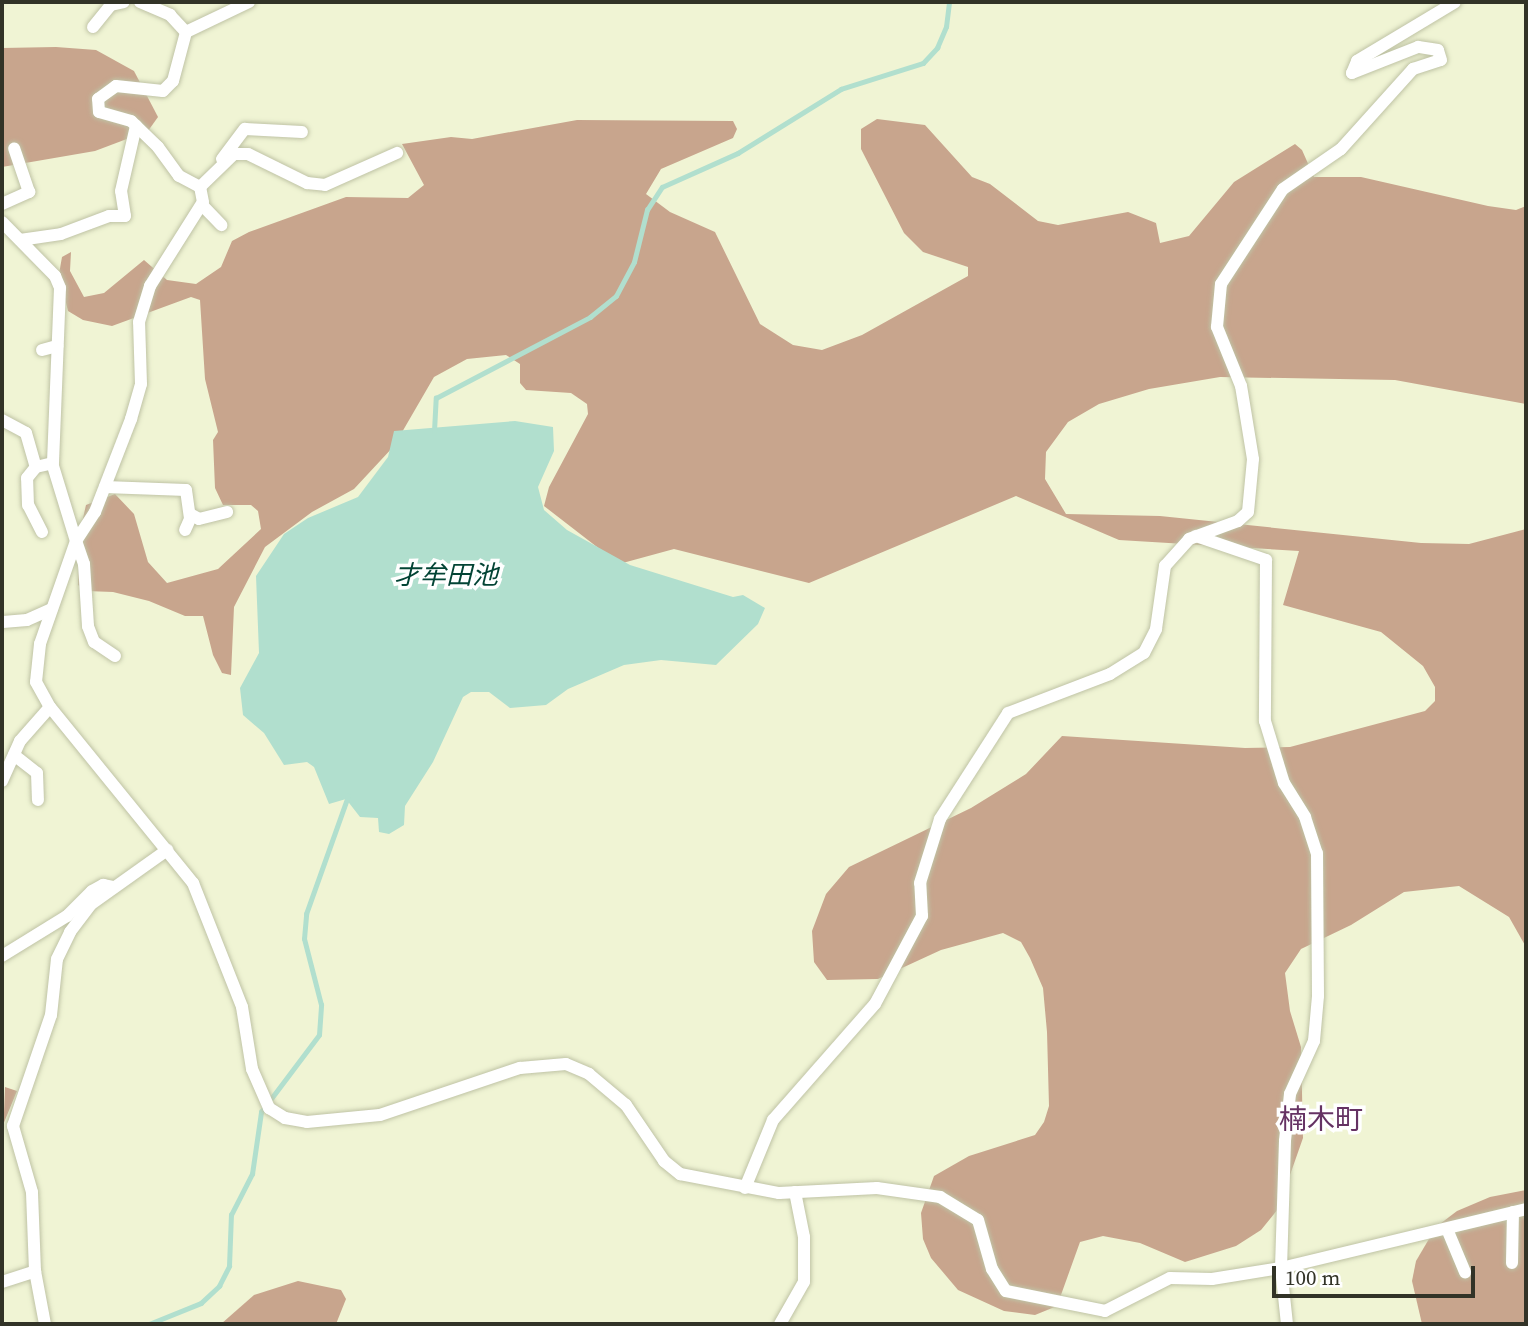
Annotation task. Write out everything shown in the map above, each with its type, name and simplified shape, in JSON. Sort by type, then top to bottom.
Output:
[{"type":"street","points":[[93,27],[111,5],[124,2]]},
{"type":"street","points":[[140,2],[170,15],[186,32]]},
{"type":"street","points":[[200,187],[179,176],[136,126],[99,112],[98,99],[116,86],[163,92],[173,81],[186,32],[249,2]]},
{"type":"street","points":[[745,1188],[773,1120],[875,1004],[922,916],[920,883],[940,819],[1008,713],[1110,674],[1144,653],[1156,629],[1165,566],[1196,536],[1238,521],[1248,512],[1253,459],[1241,386],[1217,327],[1221,284],[1283,189],[1341,149],[1413,69],[1441,60],[1438,50],[1418,47],[1352,73],[1357,61],[1455,2]]},
{"type":"street","points":[[20,240],[61,234],[109,216],[125,216],[121,191],[136,126]]},
{"type":"street","points":[[220,225],[202,205],[200,187],[245,129],[302,132]]},
{"type":"street","points":[[2,204],[29,192],[14,148]]},
{"type":"street","points":[[218,165],[234,154],[247,154],[307,183],[325,185],[397,153]]},
{"type":"street","points":[[202,205],[150,286],[139,322],[141,384],[105,487],[85,533],[76,541],[52,609],[36,666],[36,682],[50,707],[193,883],[242,1007],[262,1097],[269,1108],[285,1118],[307,1122],[380,1115],[520,1068],[566,1064],[589,1074],[626,1105],[664,1161],[680,1174],[745,1188],[795,1192],[877,1188],[940,1197],[978,1220],[992,1269],[1006,1291],[1105,1311],[1170,1278],[1212,1279],[1281,1268],[1526,1209]]},
{"type":"street","points":[[2,222],[55,276],[60,288],[53,463],[84,564],[88,626],[94,642],[116,656]]},
{"type":"street","points":[[42,350],[57,346]]},
{"type":"street","points":[[2,420],[26,433],[36,467]]},
{"type":"street","points":[[42,532],[26,491],[27,478],[36,467],[53,463]]},
{"type":"street","points":[[105,487],[177,487],[186,491],[190,514],[185,530]]},
{"type":"street","points":[[190,514],[199,519],[227,512]]},
{"type":"street","points":[[1196,536],[1266,560],[1265,721],[1284,783],[1305,817],[1317,853],[1318,996],[1314,1041],[1290,1094],[1281,1268],[1287,1324]]},
{"type":"street","points":[[3,622],[27,620],[52,609]]},
{"type":"street","points":[[2,781],[14,755],[50,707]]},
{"type":"street","points":[[14,755],[37,773],[37,800]]},
{"type":"street","points":[[45,1324],[36,1271],[32,1192],[13,1126],[51,1015],[57,959],[90,905],[167,850]]},
{"type":"street","points":[[2,956],[67,916],[92,891],[103,885],[113,887]]},
{"type":"street","points":[[780,1324],[804,1282],[805,1246],[795,1192]]},
{"type":"street","points":[[1512,1264],[1513,1212]]},
{"type":"street","points":[[1447,1229],[1465,1272]]},
{"type":"street","points":[[2,1282],[36,1271]]},
{"type":"shaded area","points":[[56,47],[96,50],[134,71],[158,117],[148,131],[95,151],[2,167],[2,48]]},
{"type":"shaded area","points":[[877,119],[925,125],[972,177],[990,184],[1038,221],[1058,225],[1128,212],[1156,223],[1160,243],[1189,236],[1234,182],[1295,144],[1302,150],[1314,177],[1361,177],[1488,206],[1516,210],[1526,206],[1526,404],[1395,380],[1220,377],[1149,389],[1099,404],[1068,422],[1046,452],[1045,479],[1066,514],[1160,516],[1421,543],[1469,544],[1526,529],[1526,947],[1509,917],[1459,886],[1404,892],[1351,925],[1301,949],[1285,973],[1290,1011],[1301,1047],[1303,1138],[1278,1209],[1261,1230],[1236,1246],[1185,1262],[1140,1243],[1103,1236],[1080,1242],[1057,1306],[1035,1315],[1004,1311],[958,1290],[931,1258],[923,1239],[921,1213],[934,1176],[969,1156],[1035,1135],[1044,1122],[1049,1106],[1043,988],[1021,942],[1003,933],[941,950],[878,979],[827,980],[814,962],[812,931],[826,894],[849,867],[971,808],[1026,774],[1062,736],[1245,748],[1290,747],[1425,711],[1435,701],[1435,687],[1423,666],[1381,632],[1283,605],[1299,551],[1119,540],[1016,496],[809,583],[674,549],[619,564],[544,506],[549,487],[588,414],[587,404],[571,393],[526,390],[520,383],[520,364],[506,355],[467,359],[434,377],[394,446],[354,489],[312,512],[265,547],[234,607],[231,675],[222,673],[213,655],[203,616],[185,616],[149,601],[113,592],[86,591],[78,585],[80,532],[86,505],[115,494],[134,514],[148,562],[167,583],[218,569],[261,529],[258,511],[251,505],[223,505],[215,488],[213,440],[218,432],[205,379],[200,300],[191,297],[112,326],[83,320],[68,311],[59,274],[62,257],[71,252],[70,271],[84,297],[104,293],[144,260],[167,280],[196,284],[221,267],[232,241],[249,232],[346,197],[408,198],[424,185],[402,144],[451,137],[472,139],[577,120],[733,121],[737,129],[733,138],[661,169],[646,194],[670,212],[715,232],[760,324],[793,345],[822,350],[862,335],[968,276],[968,267],[923,252],[904,233],[861,149],[861,129]]},
{"type":"shaded area","points":[[5,1087],[17,1091],[4,1124]]},
{"type":"shaded area","points":[[1526,1190],[1526,1324],[1422,1324],[1412,1281],[1416,1261],[1436,1227],[1457,1211],[1490,1197]]},
{"type":"shaded area","points":[[298,1281],[341,1290],[346,1299],[336,1324],[221,1324],[254,1295]]},
{"type":"water","name":"才牟田池","points":[[515,421],[553,427],[554,451],[538,487],[544,510],[567,530],[630,565],[733,597],[743,595],[765,608],[758,624],[716,665],[661,660],[624,665],[568,689],[546,705],[510,708],[489,692],[471,692],[463,697],[433,762],[405,806],[404,825],[389,834],[379,832],[378,818],[360,817],[346,799],[329,804],[314,767],[307,762],[284,765],[264,733],[243,715],[240,688],[259,653],[256,576],[284,534],[308,518],[358,497],[388,457],[394,431]]},
{"type":"waterway","points":[[434,431],[436,398],[590,317],[616,296],[634,262],[647,210],[662,187],[738,153],[841,89],[923,63],[937,48],[946,27],[949,2]]},
{"type":"waterway","points":[[149,1324],[201,1303],[219,1286],[229,1266],[231,1215],[252,1174],[261,1112],[319,1035],[321,1005],[304,939],[306,914],[348,796]]},
{"type":"district","name":"楠木町","points":[[1321,1119]]}]
